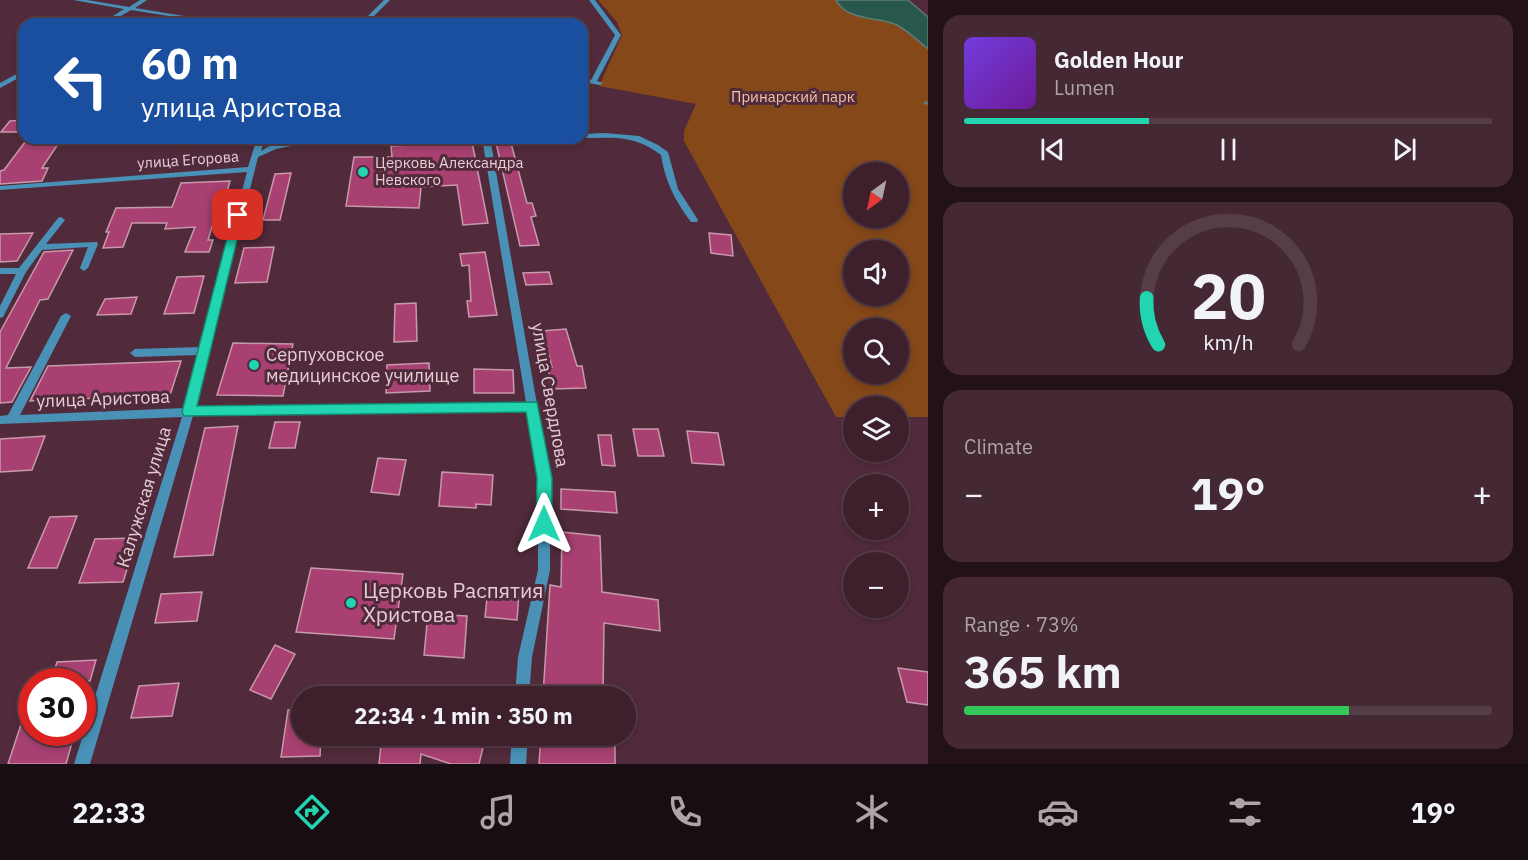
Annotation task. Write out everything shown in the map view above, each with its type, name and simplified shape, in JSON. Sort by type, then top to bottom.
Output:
[{"type":"street","points":[[76,0],[190,18]]},
{"type":"street","points":[[113,18],[144,0]]},
{"type":"street","points":[[369,18],[387,0]]},
{"type":"street","points":[[588,81],[597,82],[618,36],[612,24],[592,0]]},
{"type":"street","points":[[0,86],[18,76]]},
{"type":"street","points":[[588,136],[624,135],[651,142],[666,154],[669,181],[677,200],[694,220]]},
{"type":"street","points":[[255,156],[259,144]]},
{"type":"street","name":"улица Егорова","points":[[0,188],[250,169],[255,156],[287,144]]},
{"type":"street","name":"улица Свердлова","points":[[487,144],[544,478],[544,570],[525,657],[523,686]]},
{"type":"street","name":"Калужская улица","points":[[82,764],[189,412],[250,169]]},
{"type":"street","points":[[0,315],[22,270],[61,220]]},
{"type":"street","points":[[39,247],[94,244],[84,268]]},
{"type":"street","points":[[0,271],[22,270]]},
{"type":"street","points":[[12,419],[66,316]]},
{"type":"street","points":[[135,353],[204,351]]},
{"type":"street","name":"улица Аристова","points":[[0,420],[189,412],[532,406]]},
{"type":"street","points":[[518,764],[519,746]]},
{"type":"green space","name":"Принарский парк","points":[[598,0],[836,0],[841,7],[855,15],[897,25],[928,49],[928,417],[909,417],[909,396],[843,396],[843,417],[836,417],[684,141],[684,131],[696,104],[599,86],[622,35],[617,22]]},
{"type":"shaded area","points":[[836,0],[908,0],[928,17],[928,49],[897,25],[855,15],[841,7]]},
{"type":"building","points":[[18,120],[18,132],[1,132],[10,121]]},
{"type":"building","points":[[24,144],[58,144],[42,168],[48,168],[42,181],[0,184],[0,171],[4,170]]},
{"type":"building","points":[[472,144],[488,223],[463,225],[457,185],[421,187],[419,208],[346,206],[354,157],[392,157],[391,146]]},
{"type":"building","points":[[496,144],[511,144],[527,203],[532,203],[536,216],[531,217],[539,245],[520,246]]},
{"type":"building","points":[[291,173],[280,220],[263,220],[275,174]]},
{"type":"building","points":[[230,181],[221,214],[216,214],[208,240],[213,240],[209,252],[185,252],[195,227],[165,229],[167,223],[132,223],[123,247],[103,248],[109,232],[106,232],[116,208],[172,207],[181,183]]},
{"type":"building","points":[[33,233],[17,261],[0,262],[0,234]]},
{"type":"building","points":[[709,233],[731,235],[733,256],[711,253]]},
{"type":"building","points":[[274,247],[267,282],[235,283],[244,248]]},
{"type":"building","points":[[73,250],[48,299],[40,300],[6,368],[31,367],[12,402],[0,403],[0,332],[44,252]]},
{"type":"building","points":[[485,252],[497,315],[469,317],[467,301],[471,301],[469,265],[462,266],[460,254]]},
{"type":"building","points":[[549,272],[552,284],[526,285],[523,273]]},
{"type":"building","points":[[204,276],[194,313],[164,314],[177,277]]},
{"type":"building","points":[[137,297],[131,314],[97,315],[105,299]]},
{"type":"building","points":[[416,303],[417,341],[394,342],[395,304]]},
{"type":"building","points":[[566,329],[577,366],[582,366],[586,388],[551,389],[548,367],[552,367],[542,331]]},
{"type":"building","points":[[233,343],[293,344],[283,396],[217,395]]},
{"type":"building","points":[[181,361],[170,395],[30,401],[48,366]]},
{"type":"building","points":[[429,363],[430,391],[386,393],[387,365]]},
{"type":"building","points":[[474,369],[513,370],[514,393],[474,393]]},
{"type":"building","points":[[275,422],[300,422],[295,448],[269,448]]},
{"type":"building","points":[[238,426],[213,555],[174,557],[205,428]]},
{"type":"building","points":[[633,429],[658,429],[664,456],[638,456]]},
{"type":"building","points":[[687,431],[718,433],[724,465],[692,463]]},
{"type":"building","points":[[598,435],[611,435],[615,466],[602,465]]},
{"type":"building","points":[[45,436],[32,470],[0,472],[0,439]]},
{"type":"building","points":[[378,458],[406,460],[399,495],[371,492]]},
{"type":"building","points":[[442,472],[493,475],[491,505],[476,504],[476,508],[439,506]]},
{"type":"building","points":[[561,489],[615,492],[617,513],[561,509]]},
{"type":"building","points":[[77,516],[57,568],[28,568],[50,517]]},
{"type":"building","points":[[562,532],[600,536],[602,592],[658,600],[660,631],[604,623],[603,686],[544,686],[550,585],[561,587]]},
{"type":"building","points":[[137,538],[123,582],[79,583],[95,539]]},
{"type":"building","name":"Церковь Распятия Христова","points":[[311,568],[403,574],[394,639],[296,632]]},
{"type":"building","points":[[488,589],[519,593],[517,620],[485,617]]},
{"type":"building","points":[[202,592],[197,621],[155,623],[161,594]]},
{"type":"building","points":[[428,614],[467,616],[464,658],[424,655]]},
{"type":"building","points":[[275,645],[295,654],[271,699],[250,690]]},
{"type":"building","points":[[96,660],[94,668],[55,668],[57,662]]},
{"type":"building","points":[[898,668],[928,672],[928,705],[907,702]]},
{"type":"building","points":[[179,683],[172,716],[131,718],[139,686]]},
{"type":"building","points":[[288,710],[291,710],[291,746],[320,746],[320,756],[281,757]]},
{"type":"building","points":[[18,734],[18,746],[71,746],[66,764],[8,764]]},
{"type":"building","points":[[381,746],[483,746],[479,764],[451,764],[421,754],[420,764],[379,764]]},
{"type":"building","points":[[540,746],[615,746],[615,764],[539,764]]},
{"type":"place","name":"Церковь Александра Невского","points":[[363,172]]},
{"type":"place","name":"Серпуховское медицинское училище","points":[[254,365]]},
{"type":"place","name":"Церковь Распятия Христова","points":[[351,603]]},
{"type":"route","points":[[238,215],[189,412],[532,406],[544,478],[544,524]]}]
